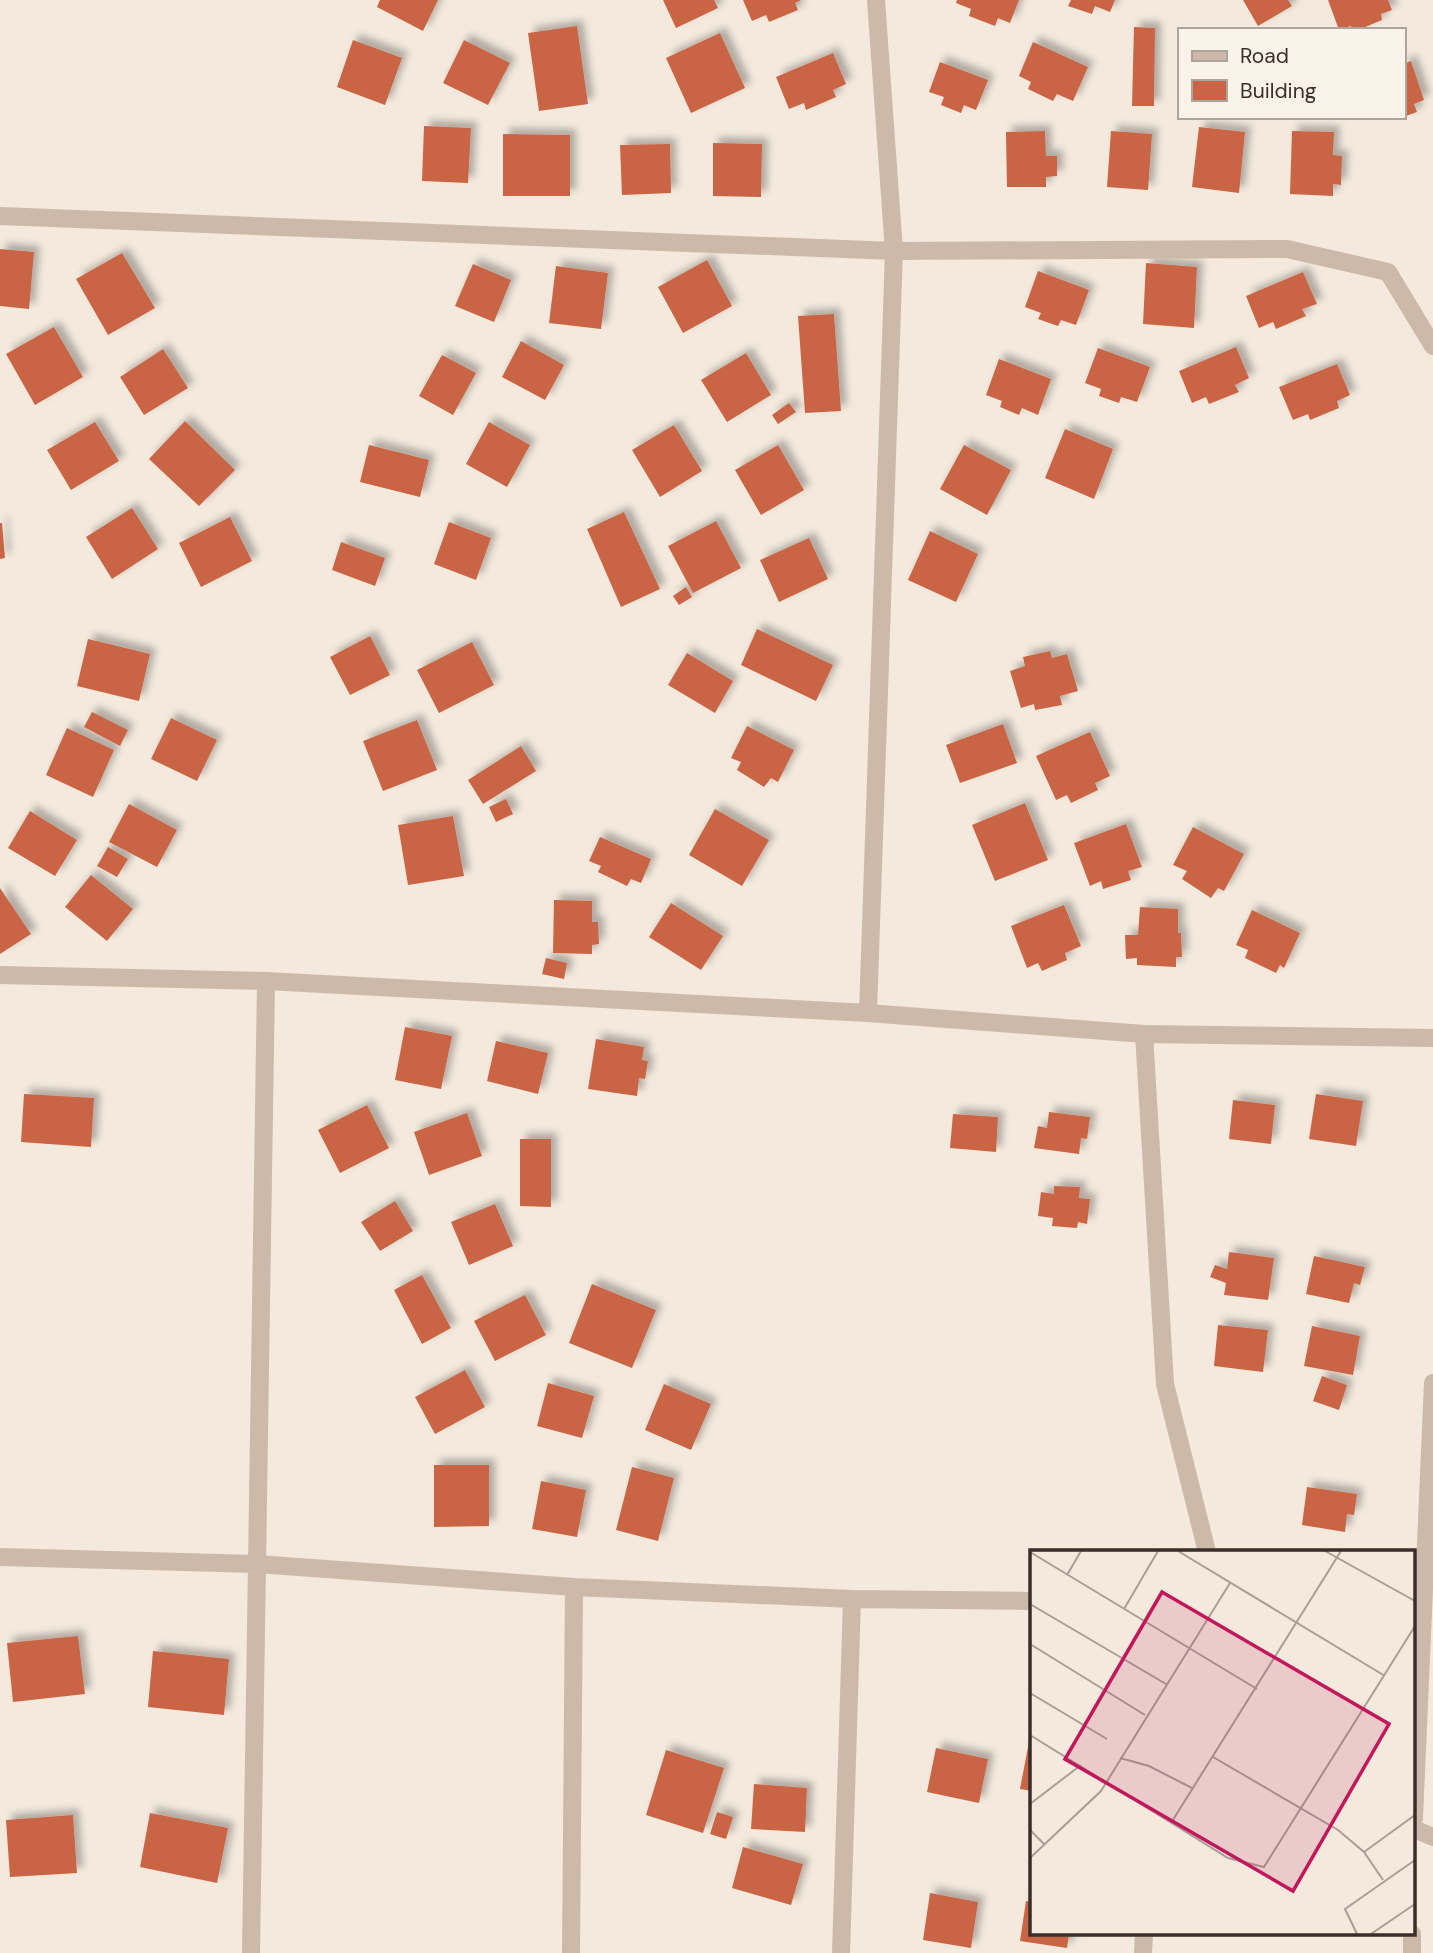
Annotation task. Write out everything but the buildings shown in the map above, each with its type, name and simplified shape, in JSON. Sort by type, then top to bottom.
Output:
[{"type":"street","points":[[868,1013],[894,251],[876,0]]},
{"type":"street","points":[[0,216],[894,251],[1287,248],[1388,272],[1433,346]]},
{"type":"street","points":[[0,975],[266,981],[868,1013],[1144,1034],[1433,1038]]},
{"type":"street","points":[[251,1953],[266,981]]},
{"type":"street","points":[[1144,1034],[1165,1384],[1206,1550]]},
{"type":"street","points":[[1416,1770],[1433,1383]]},
{"type":"street","points":[[0,1557],[257,1564],[574,1587],[852,1599],[1030,1601]]},
{"type":"street","points":[[570,1953],[574,1587]]},
{"type":"street","points":[[841,1953],[852,1599]]},
{"type":"street","points":[[1416,1830],[1433,1837]]}]
